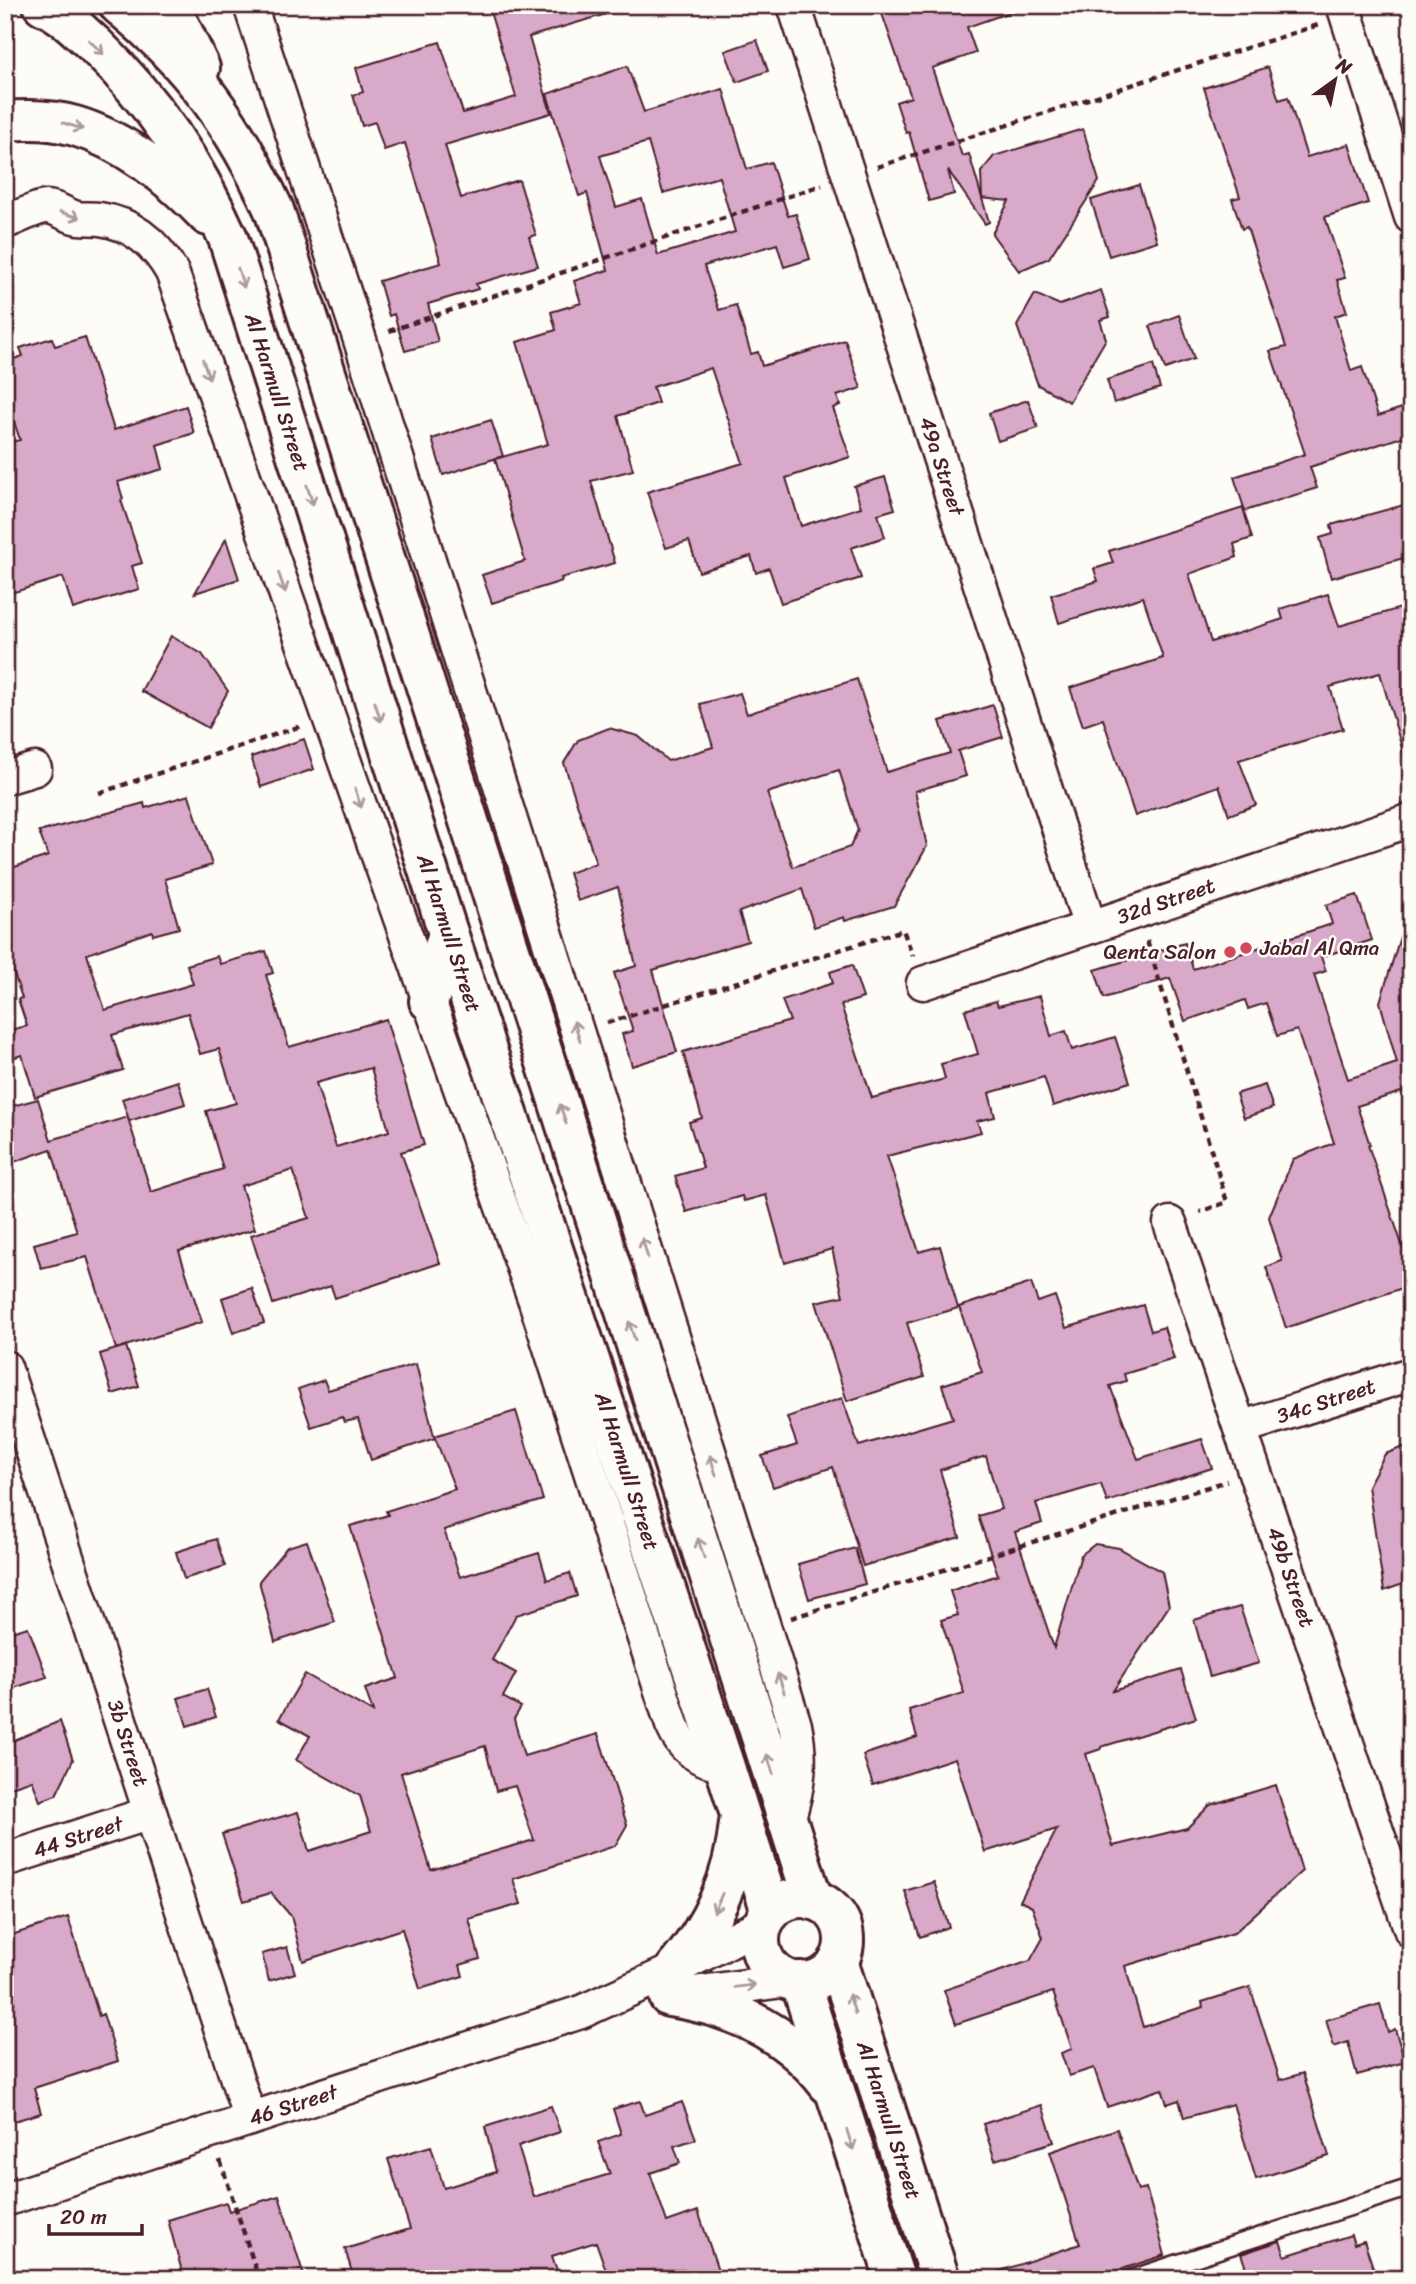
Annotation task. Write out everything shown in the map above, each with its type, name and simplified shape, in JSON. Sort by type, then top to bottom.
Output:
[{"type":"street","name":"Al Harmull Street","points":[[43,5],[60,12],[106,56],[164,122],[189,159],[228,238],[448,933],[724,1764],[767,1918]]},
{"type":"street","points":[[119,5],[163,44],[192,75],[224,117],[252,162],[274,210],[813,1899]]},
{"type":"street","points":[[170,5],[224,117]]},
{"type":"street","points":[[250,5],[360,340],[795,1725],[799,1744],[798,1783],[788,1820]]},
{"type":"street","name":"49a Street","points":[[794,5],[1090,927]]},
{"type":"street","points":[[1343,5],[1411,217]]},
{"type":"street","points":[[5,121],[51,121],[76,126],[114,144],[151,166],[186,192],[228,238]]},
{"type":"street","points":[[5,222],[47,207],[77,218],[116,221],[134,229],[149,241],[163,256],[172,272],[535,1301],[676,1736],[692,1754],[724,1764]]},
{"type":"street","points":[[5,778],[35,769]]},
{"type":"street","name":"32d Street","points":[[923,983],[1411,820]]},
{"type":"street","points":[[429,1001],[448,933]]},
{"type":"street","name":"49b Street","points":[[1170,1223],[1411,1931]]},
{"type":"street","name":"3b Street","points":[[5,1367],[250,2119]]},
{"type":"street","name":"34c Street","points":[[1240,1428],[1411,1374]]},
{"type":"street","name":"44 Street","points":[[5,1860],[150,1813]]},
{"type":"street","points":[[740,1814],[731,1871],[721,1898],[672,1983],[751,2020],[798,2051],[836,2095]]},
{"type":"street","points":[[813,1899],[832,1911],[843,1930],[842,1951],[832,1969],[818,1979],[795,1981],[773,1970],[766,1962],[760,1942],[767,1918],[790,1900],[813,1899]]},
{"type":"street","name":"46 Street","points":[[5,2200],[672,1983],[767,1918]]},
{"type":"street","name":"Al Harmull Street","points":[[838,1961],[940,2279]]},
{"type":"street","name":"Al Harmull Street","points":[[795,1981],[836,2095],[895,2279]]},
{"type":"street","name":"46 Street","points":[[672,1983],[795,1981]]},
{"type":"lane","points":[[1130,2279],[1411,2187]]},
{"type":"path","points":[[99,793],[330,717]]},
{"type":"path","points":[[1138,910],[1227,1202],[1170,1223]]},
{"type":"path","points":[[578,1032],[903,930],[923,983]]},
{"type":"path","points":[[764,1626],[1255,1472]]},
{"type":"path","points":[[211,2133],[259,2279]]},
{"type":"building","points":[[488,5],[612,5],[613,12],[529,37],[551,113],[445,145],[461,198],[519,180],[536,235],[529,237],[538,266],[476,284],[478,289],[428,304],[438,342],[405,351],[394,314],[389,316],[379,281],[441,263],[405,143],[384,150],[375,122],[362,126],[353,95],[363,92],[356,68],[440,42],[463,113],[516,97]]},
{"type":"building","points":[[879,5],[1019,5],[1019,9],[967,27],[976,53],[932,68],[962,156],[969,154],[989,222],[985,224],[948,170],[954,194],[929,201],[909,132],[906,133],[896,102],[911,97]]},
{"type":"building","points":[[757,40],[768,71],[737,82],[725,51]]},
{"type":"building","points":[[627,66],[644,112],[723,89],[747,169],[771,162],[788,216],[796,214],[810,259],[784,267],[777,244],[704,266],[719,310],[736,305],[751,354],[758,352],[762,366],[845,340],[861,388],[837,396],[840,405],[833,408],[850,457],[786,478],[801,526],[861,507],[854,486],[885,477],[895,509],[878,514],[885,537],[851,548],[861,578],[781,603],[769,568],[756,573],[751,556],[699,572],[689,541],[666,548],[647,492],[743,463],[711,368],[653,387],[658,403],[618,416],[633,470],[591,481],[615,563],[561,578],[562,581],[492,603],[482,575],[525,561],[495,459],[548,444],[517,342],[556,330],[551,312],[581,303],[574,281],[608,270],[587,193],[579,196],[547,94]],"holes":[[[648,142],[663,193],[719,177],[735,232],[658,255],[642,199],[616,207],[600,156]]]},
{"type":"building","points":[[1268,67],[1279,100],[1288,97],[1307,157],[1349,144],[1368,203],[1325,217],[1345,278],[1337,280],[1347,312],[1335,316],[1351,371],[1362,367],[1378,416],[1411,405],[1411,434],[1310,467],[1317,488],[1245,511],[1234,477],[1305,454],[1270,351],[1286,347],[1247,227],[1242,229],[1232,199],[1240,197],[1204,88]]},
{"type":"building","points":[[1083,129],[1099,181],[1049,258],[1019,271],[992,234],[1009,201],[982,198],[981,172],[994,156]]},
{"type":"building","points":[[1139,185],[1157,241],[1109,256],[1091,200]]},
{"type":"building","points":[[1101,290],[1110,317],[1100,320],[1106,339],[1069,402],[1038,385],[1017,326],[1035,294],[1060,305]]},
{"type":"building","points":[[1179,315],[1194,359],[1165,369],[1150,326]]},
{"type":"building","points":[[85,337],[114,430],[186,406],[194,433],[157,445],[163,469],[118,482],[123,499],[121,500],[142,563],[132,566],[139,589],[73,609],[63,577],[5,595],[5,443],[20,440],[5,394],[5,362],[23,356],[20,348],[52,338],[55,346]]},
{"type":"building","points":[[1153,365],[1160,388],[1114,403],[1107,380]]},
{"type":"building","points":[[1028,400],[1038,428],[998,441],[989,413]]},
{"type":"building","points":[[491,420],[503,456],[443,475],[432,439]]},
{"type":"building","points":[[1411,503],[1411,556],[1331,578],[1320,538],[1333,534],[1331,525]]},
{"type":"building","points":[[1243,508],[1252,538],[1234,544],[1237,557],[1189,574],[1211,642],[1283,619],[1280,609],[1328,594],[1339,626],[1411,605],[1411,754],[1404,755],[1380,673],[1330,687],[1343,729],[1239,760],[1256,805],[1229,815],[1219,786],[1135,816],[1103,719],[1083,726],[1070,688],[1163,658],[1143,597],[1059,623],[1051,595],[1098,581],[1094,569],[1113,563],[1109,551]]},
{"type":"building","points":[[226,539],[239,579],[195,593]]},
{"type":"building","points":[[171,636],[202,654],[228,691],[208,728],[141,691]]},
{"type":"building","points":[[857,679],[887,772],[950,753],[940,721],[993,705],[1003,737],[958,751],[966,776],[915,791],[927,846],[894,906],[814,927],[802,889],[739,912],[748,941],[653,970],[677,1052],[632,1066],[622,1034],[633,1031],[614,973],[636,966],[618,887],[578,901],[569,873],[596,863],[564,763],[578,740],[609,728],[638,736],[668,761],[713,747],[700,704],[740,693],[747,714]],"holes":[[[839,770],[858,830],[850,847],[793,867],[767,793]]]},
{"type":"building","points":[[304,739],[314,769],[261,787],[251,757]]},
{"type":"building","points":[[189,795],[212,865],[165,879],[179,928],[153,935],[152,931],[87,954],[105,1010],[193,984],[187,965],[217,956],[220,964],[266,951],[273,973],[266,975],[289,1047],[386,1019],[424,1145],[401,1152],[440,1263],[335,1298],[331,1286],[273,1304],[251,1235],[309,1218],[293,1170],[241,1186],[255,1229],[179,1251],[202,1322],[116,1349],[87,1257],[41,1268],[34,1244],[77,1232],[51,1149],[5,1165],[5,1108],[38,1099],[51,1140],[128,1117],[122,1099],[178,1081],[185,1104],[129,1121],[128,1118],[151,1192],[223,1169],[206,1111],[236,1103],[219,1049],[200,1054],[188,1013],[112,1035],[123,1070],[35,1097],[22,1055],[5,1060],[5,1035],[15,1033],[14,1029],[27,1026],[18,999],[22,998],[8,956],[14,954],[5,928],[5,870],[48,856],[39,832],[144,803],[145,808]],"holes":[[[371,1068],[389,1131],[336,1147],[316,1083]]]},
{"type":"building","points":[[1357,895],[1372,940],[1321,957],[1326,971],[1314,975],[1348,1079],[1397,1063],[1380,1002],[1405,921],[1411,922],[1411,1089],[1357,1106],[1411,1271],[1411,1285],[1286,1328],[1266,1267],[1282,1261],[1269,1217],[1293,1159],[1334,1143],[1297,1030],[1277,1036],[1266,1003],[1248,1009],[1245,1000],[1185,1021],[1170,978],[1104,998],[1095,970],[1185,943],[1193,969],[1332,924],[1326,905]]},
{"type":"building","points":[[852,965],[863,998],[841,1005],[872,1098],[945,1079],[941,1064],[978,1054],[965,1010],[996,1001],[998,1006],[1040,996],[1051,1036],[1066,1031],[1072,1050],[1115,1037],[1130,1082],[1053,1106],[1044,1077],[989,1093],[995,1117],[977,1121],[981,1132],[887,1156],[919,1252],[940,1246],[958,1308],[907,1323],[924,1377],[847,1401],[816,1302],[843,1296],[832,1249],[785,1263],[766,1195],[744,1201],[742,1196],[686,1212],[675,1176],[703,1168],[689,1122],[702,1118],[683,1052],[790,1021],[782,1000],[833,983],[830,972]]},
{"type":"building","points":[[1265,1085],[1273,1108],[1244,1118],[1236,1094]]},
{"type":"building","points":[[1031,1283],[1038,1302],[1055,1296],[1066,1328],[1143,1305],[1151,1331],[1164,1327],[1174,1359],[1124,1374],[1126,1381],[1110,1386],[1138,1459],[1202,1439],[1212,1468],[1107,1502],[1101,1484],[1036,1503],[1042,1523],[1015,1532],[1054,1648],[1081,1555],[1095,1544],[1119,1548],[1162,1572],[1169,1606],[1113,1691],[1181,1670],[1196,1718],[1086,1754],[1113,1846],[1187,1828],[1210,1805],[1276,1785],[1302,1871],[1234,1933],[1125,1966],[1143,2027],[1203,2007],[1202,2002],[1250,1987],[1280,2080],[1303,2073],[1329,2156],[1256,2179],[1233,2104],[1184,2118],[1179,2100],[1167,2104],[1162,2089],[1107,2107],[1094,2068],[1069,2076],[1061,2053],[1072,2049],[1053,1992],[956,2024],[944,1990],[1030,1961],[1043,1938],[1032,1907],[1020,1901],[1057,1829],[985,1852],[955,1758],[873,1785],[863,1755],[917,1737],[909,1710],[964,1693],[941,1620],[958,1615],[950,1591],[998,1575],[978,1516],[1001,1509],[986,1456],[940,1470],[960,1537],[863,1566],[833,1467],[773,1487],[762,1456],[797,1445],[787,1417],[842,1398],[859,1446],[953,1418],[942,1385],[982,1372],[959,1307]]},
{"type":"building","points":[[252,1288],[264,1323],[233,1333],[222,1298]]},
{"type":"building","points":[[126,1346],[139,1386],[112,1394],[100,1354]]},
{"type":"building","points":[[416,1364],[434,1436],[516,1411],[543,1500],[444,1530],[460,1577],[539,1553],[547,1580],[570,1573],[577,1596],[516,1615],[492,1660],[516,1673],[503,1697],[521,1707],[514,1719],[524,1756],[598,1734],[627,1825],[615,1846],[513,1879],[521,1904],[469,1919],[480,1959],[460,1965],[463,1976],[420,1989],[402,1929],[303,1961],[291,1916],[271,1893],[244,1901],[222,1834],[298,1812],[309,1851],[371,1831],[360,1796],[296,1760],[310,1736],[279,1719],[305,1674],[373,1712],[365,1689],[398,1678],[350,1526],[388,1515],[386,1511],[455,1489],[435,1438],[371,1460],[358,1419],[344,1422],[342,1417],[311,1427],[298,1389],[324,1380],[328,1390]],"holes":[[[485,1746],[496,1791],[515,1786],[534,1840],[431,1870],[401,1773]]]},
{"type":"building","points":[[1411,1444],[1411,1581],[1384,1591],[1368,1486],[1385,1454]]},
{"type":"building","points":[[216,1539],[225,1566],[184,1579],[176,1552]]},
{"type":"building","points":[[307,1541],[335,1622],[275,1642],[259,1581],[287,1547]]},
{"type":"building","points":[[855,1548],[865,1584],[809,1599],[798,1564]]},
{"type":"building","points":[[1240,1607],[1259,1663],[1210,1677],[1194,1620]]},
{"type":"building","points":[[28,1627],[47,1677],[5,1691],[5,1634]]},
{"type":"building","points":[[207,1689],[216,1717],[187,1726],[178,1698]]},
{"type":"building","points":[[60,1721],[73,1760],[56,1795],[40,1801],[32,1780],[5,1789],[5,1744]]},
{"type":"building","points":[[934,1882],[949,1927],[920,1937],[905,1891]]},
{"type":"building","points":[[68,1917],[99,2016],[103,2014],[118,2061],[34,2088],[41,2113],[14,2121],[5,2097],[5,1937]]},
{"type":"building","points":[[287,1947],[295,1973],[269,1981],[262,1954]]},
{"type":"building","points":[[1380,2004],[1388,2032],[1395,2029],[1405,2062],[1357,2075],[1348,2042],[1334,2047],[1326,2020]]},
{"type":"building","points":[[640,2101],[645,2115],[682,2102],[696,2139],[674,2146],[680,2163],[650,2173],[667,2222],[698,2211],[721,2279],[609,2279],[596,2242],[552,2256],[558,2273],[538,2279],[354,2279],[345,2249],[410,2229],[388,2159],[431,2146],[444,2188],[496,2172],[485,2127],[551,2106],[560,2132],[518,2146],[534,2197],[610,2174],[598,2142],[621,2134],[613,2109]]},
{"type":"building","points":[[1042,2105],[1054,2142],[995,2160],[983,2124]]},
{"type":"building","points":[[1117,2129],[1138,2190],[1146,2188],[1165,2255],[1092,2279],[992,2279],[991,2274],[1080,2244],[1050,2152]]},
{"type":"building","points":[[279,2196],[305,2279],[184,2279],[168,2220],[226,2202],[229,2211]]},
{"type":"building","points":[[1351,2235],[1354,2244],[1364,2241],[1377,2279],[1232,2279],[1231,2273],[1246,2268],[1241,2254],[1280,2241],[1285,2256]]},
{"type":"place","name":"Jabal Al Qma","points":[[1246,948]]},
{"type":"place","name":"Qenta Salon","points":[[1230,952]]}]
